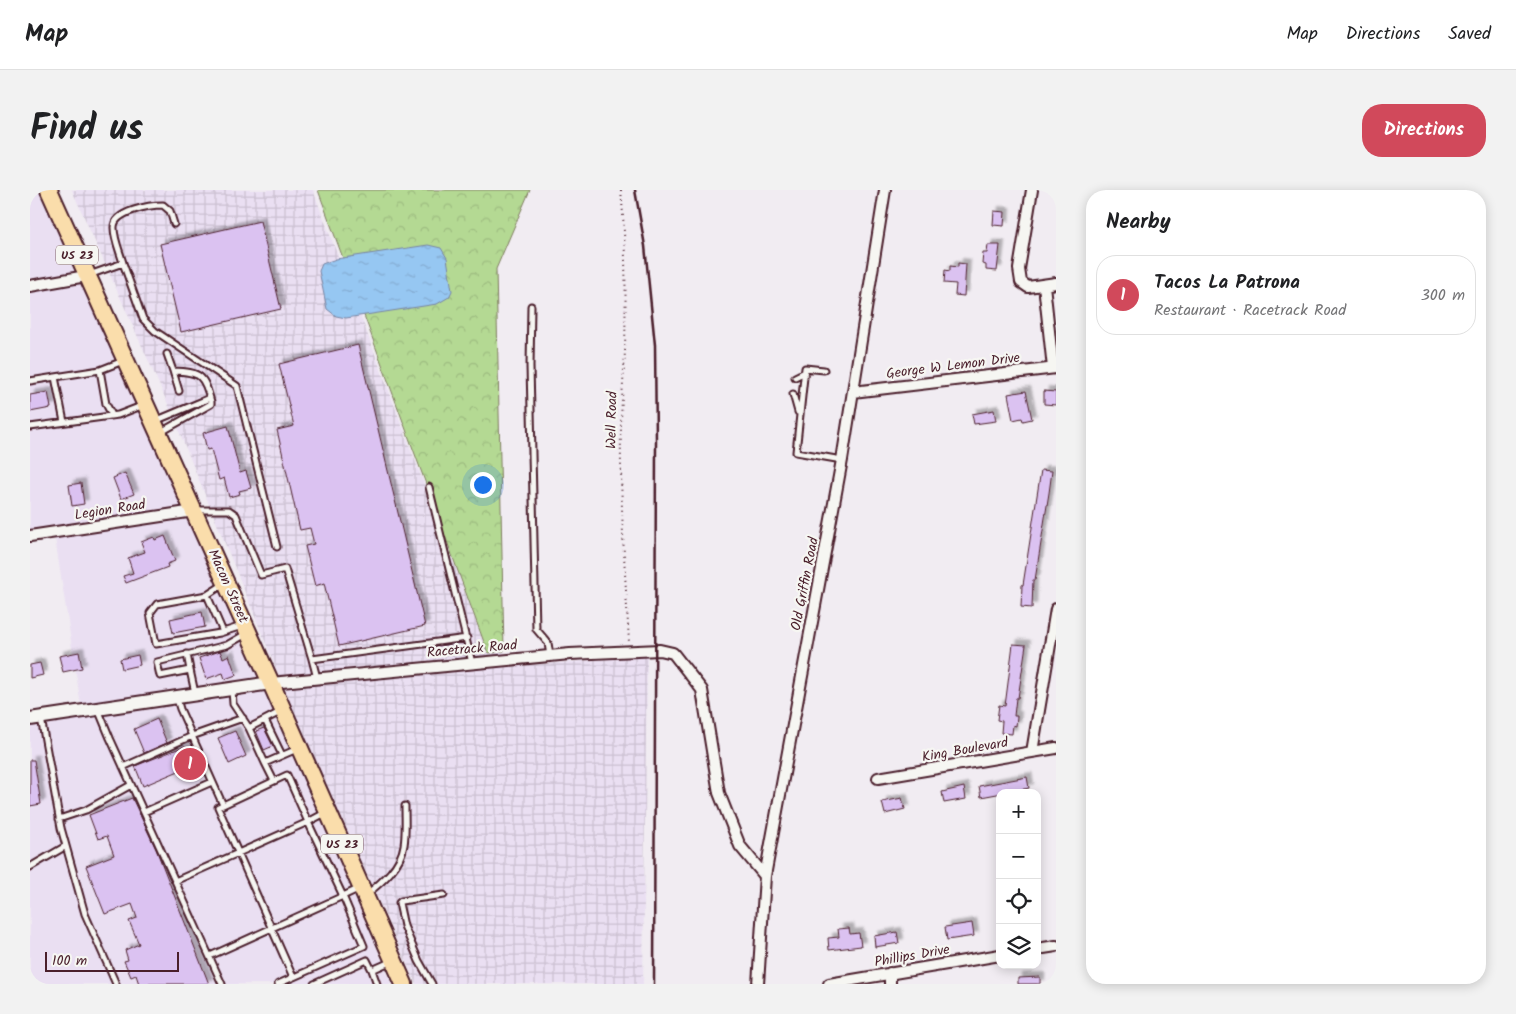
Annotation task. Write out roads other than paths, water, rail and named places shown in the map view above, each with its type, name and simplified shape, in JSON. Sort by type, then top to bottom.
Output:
[{"type":"main road","name":"Macon Street","points":[[48,190],[272,683],[404,984]]},
{"type":"street","name":"Old Griffin Road","points":[[758,984],[764,876],[842,460],[885,190]]},
{"type":"street","points":[[1032,190],[1019,269],[1021,282],[1028,287],[1056,283]]},
{"type":"street","points":[[30,286],[86,276]]},
{"type":"street","points":[[1044,285],[1054,368]]},
{"type":"street","name":"George W Lemon Drive","points":[[853,392],[1054,368]]},
{"type":"street","name":"Legion Road","points":[[30,536],[194,510]]},
{"type":"street","points":[[1032,752],[1056,608]]},
{"type":"street","name":"Racetrack Road","points":[[36,718],[272,683],[550,656],[664,650],[673,653],[702,690],[719,793],[740,846],[764,876]]},
{"type":"street","name":"King Boulevard","points":[[878,778],[1056,748]]},
{"type":"street","points":[[1041,948],[1056,946]]},
{"type":"street","name":"Phillips Drive","points":[[829,984],[890,979],[996,956]]},
{"type":"lane","points":[[174,224],[170,211],[164,205],[153,205],[126,213],[116,219],[114,227],[123,262],[143,319],[155,331],[237,386],[277,547]]},
{"type":"lane","points":[[86,276],[123,262]]},
{"type":"lane","points":[[531,306],[530,376],[536,629],[548,644],[550,656]]},
{"type":"lane","points":[[168,354],[179,391]]},
{"type":"lane","points":[[30,380],[100,370],[125,359]]},
{"type":"lane","points":[[100,370],[106,404],[112,415]]},
{"type":"lane","points":[[796,377],[805,370],[824,370]]},
{"type":"lane","points":[[805,370],[796,452],[842,460]]},
{"type":"lane","points":[[156,427],[206,408],[211,404],[204,380],[200,376],[192,372],[173,371]]},
{"type":"lane","points":[[55,377],[64,422]]},
{"type":"lane","points":[[793,394],[799,417]]},
{"type":"lane","points":[[156,427],[210,398]]},
{"type":"lane","points":[[30,427],[112,415],[135,410],[146,405]]},
{"type":"lane","points":[[429,487],[472,664]]},
{"type":"lane","points":[[194,510],[233,512],[236,515],[261,575],[285,569],[317,679]]},
{"type":"lane","points":[[226,583],[207,595],[157,604],[150,613],[156,644],[247,629]]},
{"type":"lane","points":[[207,595],[223,632]]},
{"type":"lane","points":[[190,670],[160,676],[157,662],[226,645],[247,629]]},
{"type":"lane","points":[[312,659],[467,638]]},
{"type":"lane","points":[[187,654],[195,694]]},
{"type":"lane","points":[[232,689],[233,704],[258,742],[274,781]]},
{"type":"lane","points":[[177,697],[180,709],[223,805]]},
{"type":"lane","points":[[98,709],[222,984]]},
{"type":"lane","points":[[249,728],[283,710]]},
{"type":"lane","points":[[36,718],[59,819],[85,914],[116,984]]},
{"type":"lane","points":[[123,767],[192,736],[243,718]]},
{"type":"lane","points":[[265,720],[271,736],[282,755]]},
{"type":"lane","points":[[265,763],[300,748]]},
{"type":"lane","points":[[278,984],[364,946],[287,775],[218,807],[293,977]]},
{"type":"lane","points":[[144,812],[212,782]]},
{"type":"lane","points":[[59,819],[86,810],[131,785]]},
{"type":"lane","points":[[210,956],[343,896],[363,892],[381,882],[398,862],[404,846],[405,806]]},
{"type":"lane","points":[[175,880],[328,812]]},
{"type":"lane","points":[[30,868],[66,846]]},
{"type":"lane","points":[[432,984],[419,961],[399,908],[399,903],[401,901],[444,895]]},
{"type":"lane","points":[[314,984],[368,960],[377,984]]},
{"type":"lane","points":[[372,970],[393,960]]},
{"type":"water","points":[[428,245],[441,248],[447,258],[452,291],[449,297],[437,304],[346,318],[336,316],[327,309],[319,271],[322,264],[336,259]]},
{"type":"railway","points":[[635,190],[645,246],[655,345],[654,984]]},
{"type":"place","name":"Tacos La Patrona","points":[[190,764]]}]
